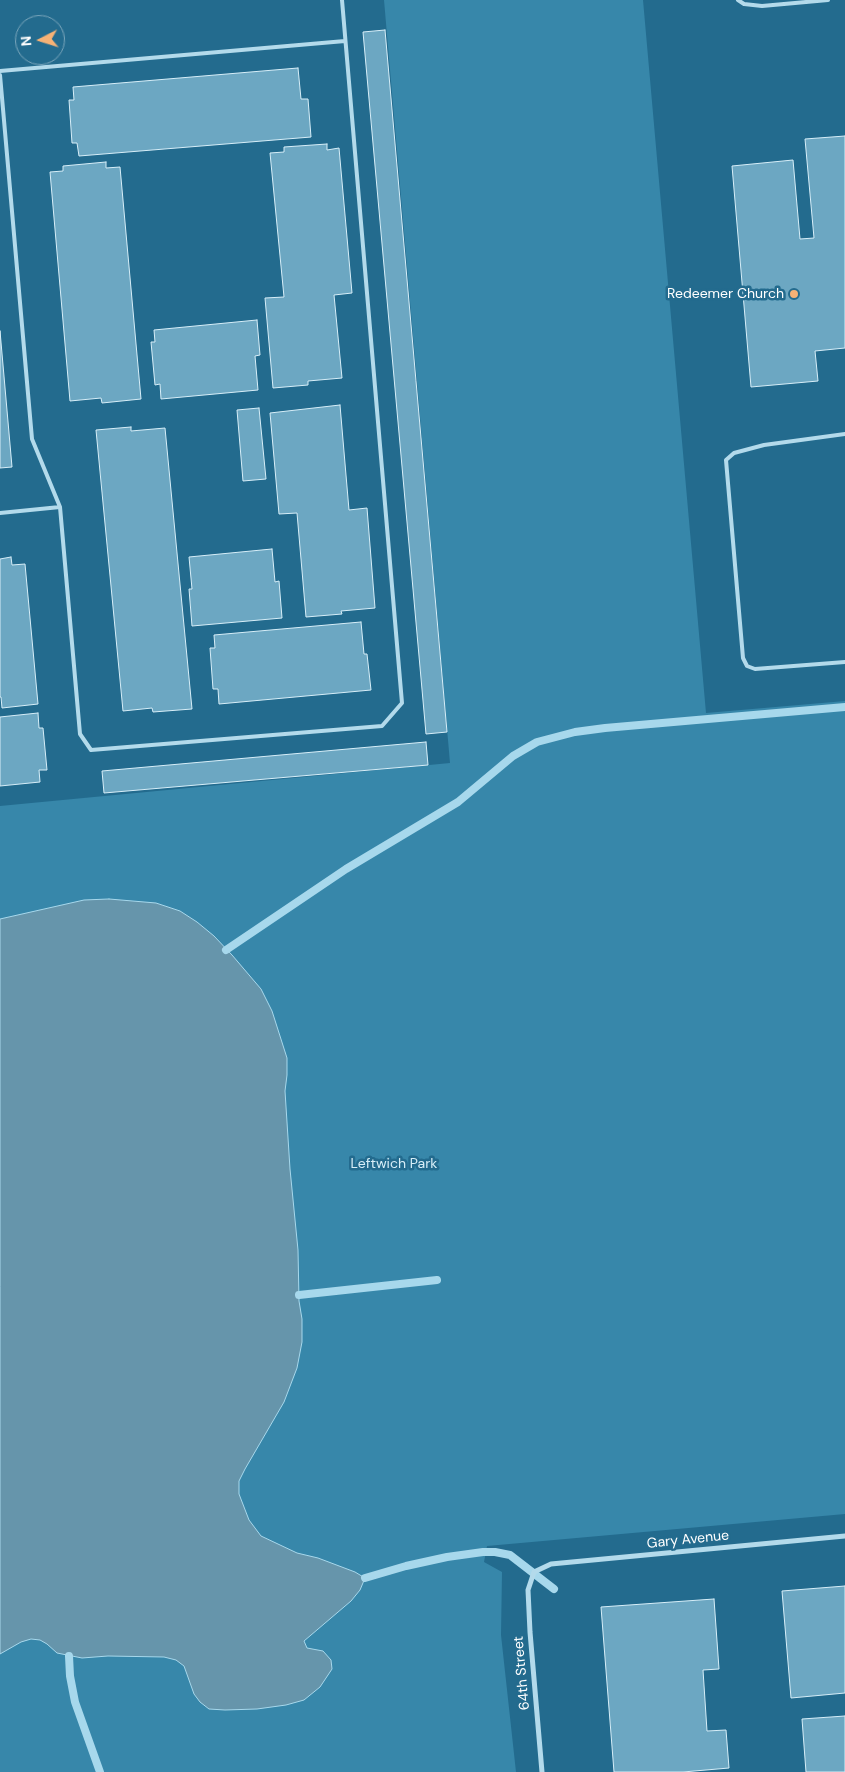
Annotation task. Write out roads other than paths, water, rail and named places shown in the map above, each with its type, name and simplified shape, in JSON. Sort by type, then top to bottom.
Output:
[{"type":"street","name":"Gary Avenue","points":[[534,1572],[551,1564],[845,1536]]},
{"type":"street","name":"64th Street","points":[[534,1572],[528,1590],[529,1624],[542,1772]]},
{"type":"lane","points":[[0,75],[32,439],[60,507],[80,734],[91,750],[382,726],[402,703],[342,0]]},
{"type":"lane","points":[[738,0],[744,4],[762,6],[828,0]]},
{"type":"lane","points":[[0,71],[345,41]]},
{"type":"lane","points":[[845,434],[764,445],[734,453],[726,460],[743,658],[747,666],[755,669],[845,662]]},
{"type":"lane","points":[[0,513],[60,507]]},
{"type":"waterway","points":[[226,950],[346,869],[458,802],[513,756],[537,742],[575,732],[605,728],[845,707]]},
{"type":"waterway","points":[[299,1295],[437,1280]]},
{"type":"waterway","points":[[365,1578],[447,1557],[495,1552],[510,1555],[554,1589]]},
{"type":"waterway","points":[[69,1656],[70,1676],[75,1702],[100,1772]]},
{"type":"place","name":"Redeemer Church","points":[[794,294]]},
{"type":"park label","name":"Leftwich Park","points":[[394,1164]]}]
